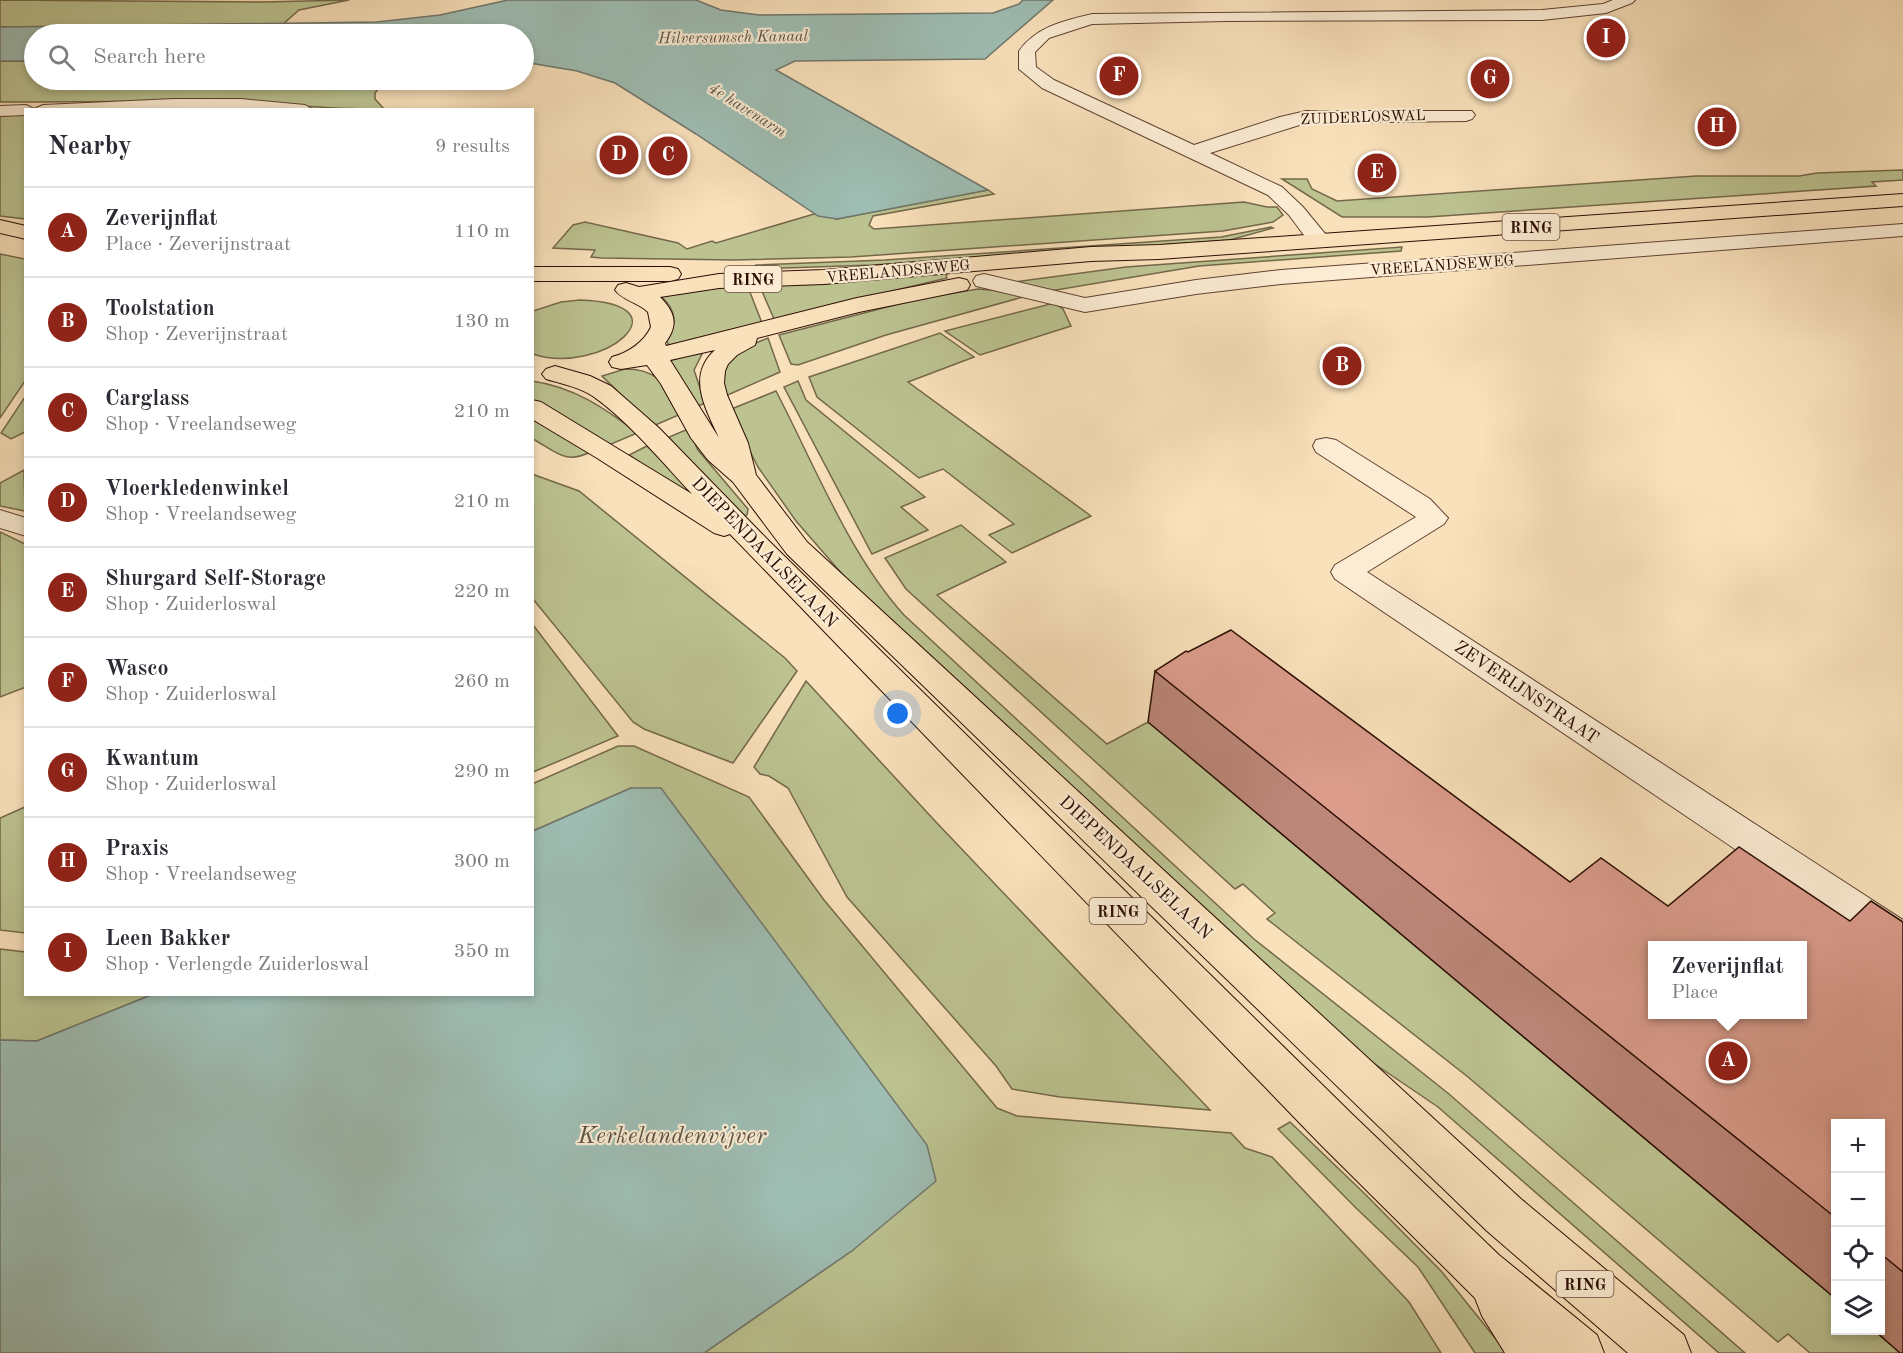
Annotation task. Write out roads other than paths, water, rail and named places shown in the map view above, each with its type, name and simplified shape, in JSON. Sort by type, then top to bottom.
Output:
[{"type":"main road","name":"VREELANDSEWEG","points":[[638,294],[719,281],[824,277],[1091,254],[1320,242],[1903,200]]},
{"type":"main road","points":[[0,225],[24,226]]},
{"type":"main road","points":[[0,225],[24,232]]},
{"type":"main road","name":"VREELANDSEWEG","points":[[544,374],[579,373],[621,362],[655,349],[771,329],[922,290],[1159,252]]},
{"type":"main road","points":[[534,276],[823,270],[870,272]]},
{"type":"main road","name":"VREELANDSEWEG","points":[[534,276],[578,287]]},
{"type":"main road","name":"VREELANDSEWEG","points":[[534,296],[578,287],[601,286],[638,294],[655,303],[663,313],[664,324],[655,349]]},
{"type":"main road","name":"RING","points":[[743,476],[734,442],[712,393],[709,377],[719,357],[732,347],[771,329]]},
{"type":"main road","name":"DIEPENDAALSELAAN","points":[[655,349],[700,432],[718,454],[743,476],[797,548],[1504,1215],[1666,1353]]},
{"type":"main road","name":"DIEPENDAALSELAAN","points":[[544,374],[581,381],[602,391],[650,434],[1169,962],[1482,1272],[1579,1353]]},
{"type":"main road","points":[[534,409],[607,452],[704,516],[758,546]]},
{"type":"main road","points":[[1482,1272],[1534,1353]]},
{"type":"street","points":[[1206,0],[1211,16]]},
{"type":"street","points":[[1320,242],[1296,211],[1275,190],[1048,84],[1028,69],[1028,51],[1043,35],[1092,19],[1211,16],[1542,15],[1606,8],[1627,0]]},
{"type":"street","points":[[1093,4],[1162,2]]},
{"type":"street","points":[[130,108],[217,106],[261,108]]},
{"type":"street","points":[[0,111],[24,110]]},
{"type":"street","name":"ZUIDERLOSWAL","points":[[1193,152],[1287,121],[1306,117],[1466,115]]},
{"type":"street","name":"VREELANDSEWEG","points":[[984,281],[1085,306],[1196,287],[1281,277],[1903,230]]},
{"type":"street","name":"ZEVERIJNSTRAAT","points":[[1326,446],[1420,505],[1434,518],[1346,572],[1903,941]]},
{"type":"street","points":[[0,519],[24,527]]},
{"type":"water","points":[[508,0],[696,0],[721,10],[759,15],[993,13],[1019,4],[1023,0],[1053,0],[985,59],[795,61],[776,70],[988,190],[837,219],[818,216],[615,83],[577,71],[534,64],[534,24],[226,24],[377,22],[440,15]]},
{"type":"water","points":[[0,27],[24,27],[24,61],[0,61]]},
{"type":"water","name":"Kerkelandenvijver","points":[[631,788],[661,788],[927,1145],[936,1181],[853,1250],[704,1353],[0,1353],[0,1040],[37,1041],[149,996],[534,996],[534,831]]},
{"type":"place","name":"Leen Bakker","points":[[1606,38]]},
{"type":"place","name":"Wasco","points":[[1119,76]]},
{"type":"place","name":"Kwantum","points":[[1490,79]]},
{"type":"place","name":"Praxis","points":[[1717,127]]},
{"type":"place","name":"Vloerkledenwinkel","points":[[619,155]]},
{"type":"place","name":"Carglass","points":[[668,156]]},
{"type":"place","name":"Shurgard Self-Storage","points":[[1377,173]]},
{"type":"place","name":"Toolstation","points":[[1342,366]]},
{"type":"place","name":"Zeverijnflat","points":[[1728,1061]]},
{"type":"water label","name":"Hilversumsch Kanaal","points":[[733,36]]},
{"type":"water label","name":"4e havenarm","points":[[748,109]]}]
